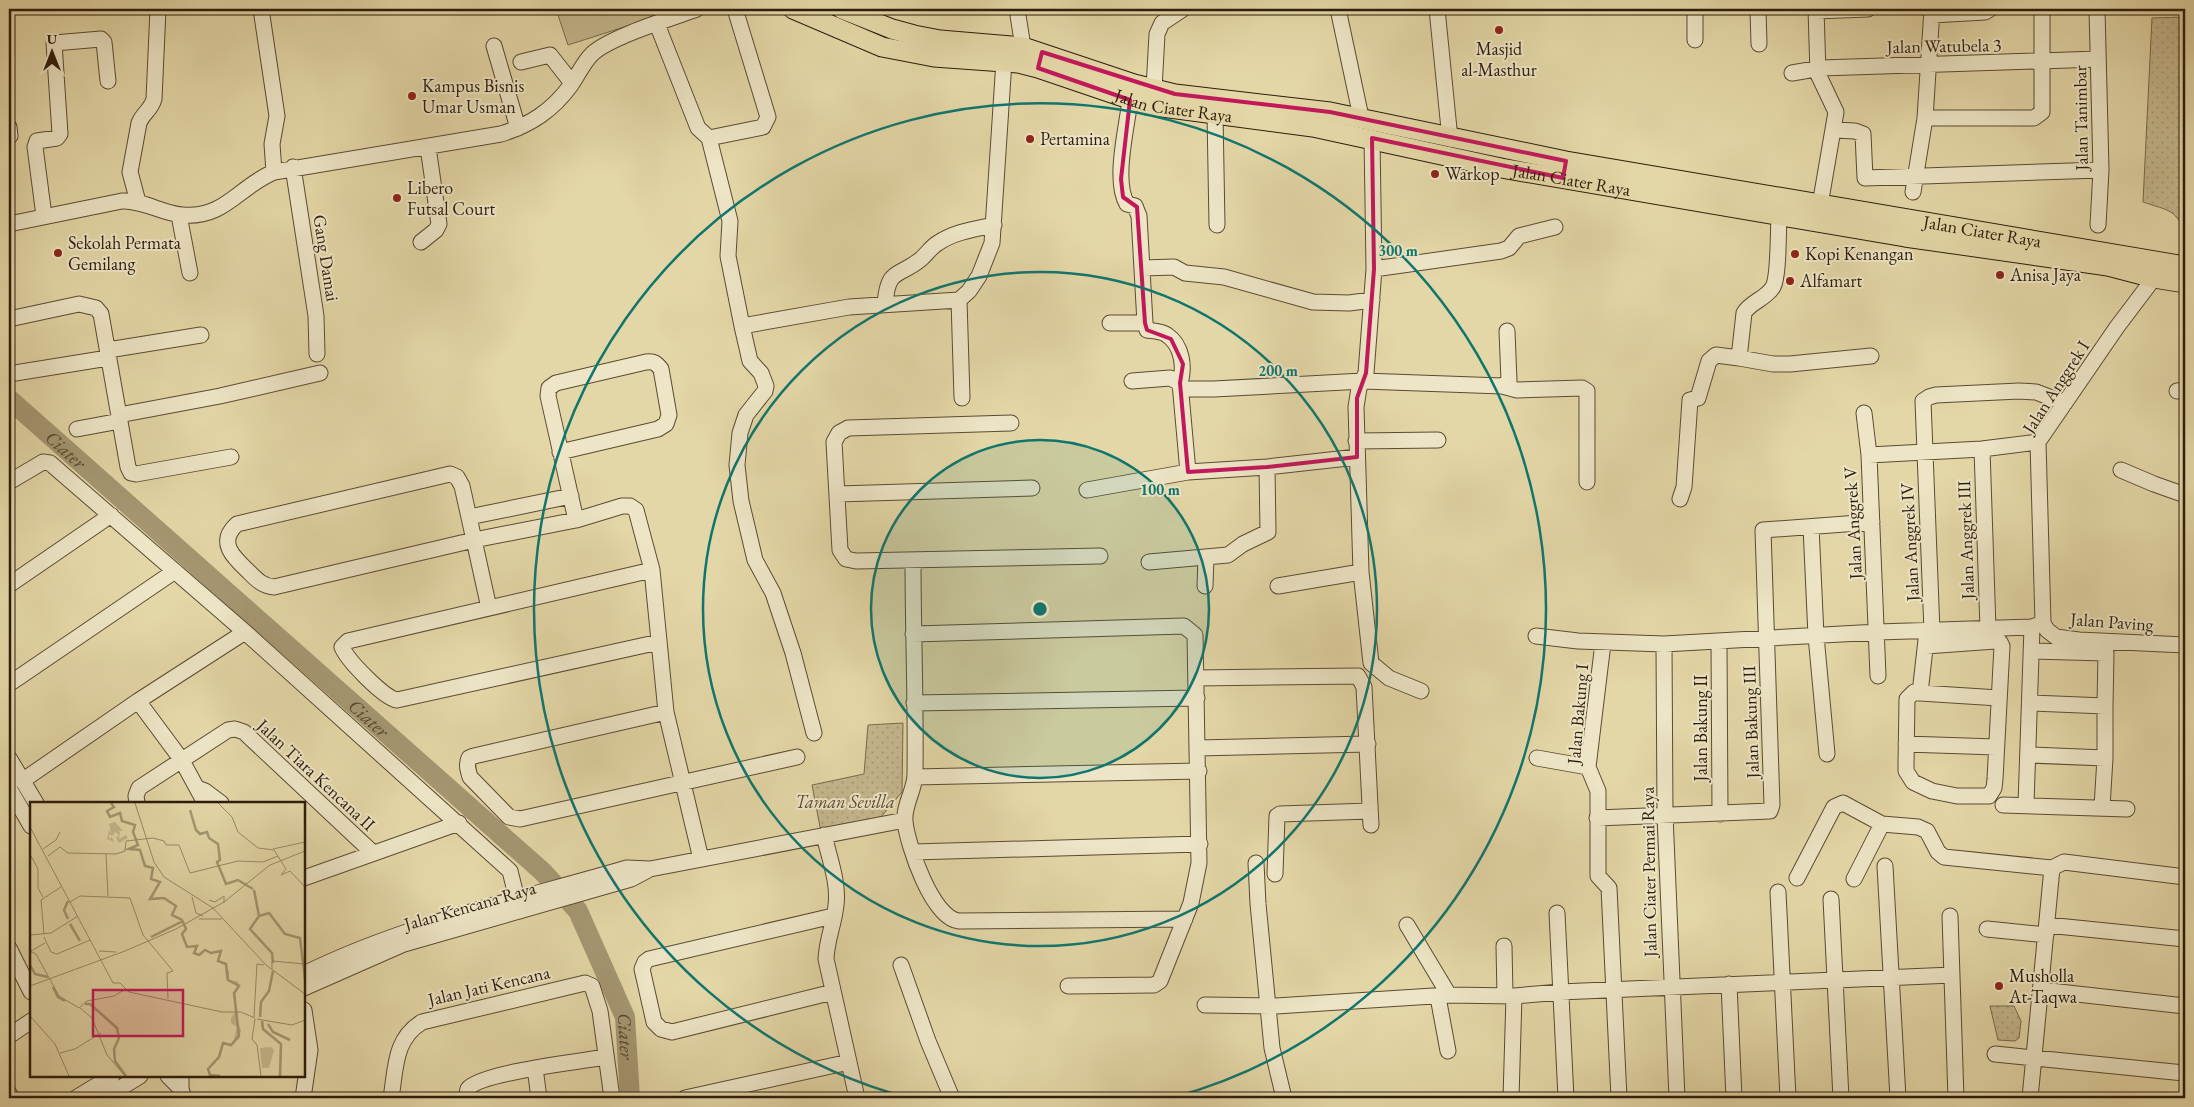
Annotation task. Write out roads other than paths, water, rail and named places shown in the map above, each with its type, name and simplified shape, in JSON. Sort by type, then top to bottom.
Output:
[{"type":"main road","name":"Jalan Ciater Raya","points":[[793,9],[882,47],[934,57],[1004,61],[1040,60],[1154,89],[1361,118],[1450,139],[1564,170],[1779,216],[1905,237],[2108,266],[2154,278],[2185,283]]},
{"type":"main road","name":"Jalan Ciater Raya","points":[[842,9],[892,29],[914,35],[940,40],[1023,47],[1040,60],[1130,100],[1166,109],[1305,125],[1372,138],[1501,168],[1564,170],[1820,206],[2185,266]]},
{"type":"street","points":[[138,202],[132,184],[131,162],[138,123],[141,117],[152,107],[154,99],[158,9]]},
{"type":"street","points":[[261,9],[277,116],[272,144],[274,172]]},
{"type":"street","points":[[9,224],[122,201],[138,202],[179,215],[202,214],[226,206],[259,179],[274,172],[293,167],[484,138],[518,128],[550,110],[572,83],[586,61],[600,48],[697,9]]},
{"type":"street","points":[[709,138],[763,127],[768,116],[735,9]]},
{"type":"street","points":[[1017,9],[1023,47]]},
{"type":"street","points":[[1154,89],[1157,34],[1162,23],[1183,9]]},
{"type":"street","points":[[1338,9],[1361,118]]},
{"type":"street","points":[[1436,9],[1450,139]]},
{"type":"street","points":[[1695,9],[1695,40]]},
{"type":"street","points":[[1758,9],[1759,44]]},
{"type":"street","points":[[1820,206],[1835,130],[1836,112],[1818,74],[1816,10],[1868,9]]},
{"type":"street","points":[[1913,192],[1925,118],[1932,12],[1985,12],[1990,9]]},
{"type":"street","points":[[1925,118],[2034,118],[2039,116],[2042,112],[2042,9]]},
{"type":"street","name":"Jalan Tanimbar","points":[[2097,9],[2101,170],[2098,225]]},
{"type":"street","points":[[657,24],[698,128],[709,138],[730,221],[728,256],[742,326],[750,360],[760,373],[766,386],[765,392],[746,415],[740,433],[737,466],[741,501],[755,560],[773,593],[793,653],[814,733]]},
{"type":"street","points":[[44,216],[35,148],[37,141],[57,138],[60,134],[54,43],[101,39],[104,42],[108,81]]},
{"type":"street","points":[[494,46],[518,128]]},
{"type":"street","points":[[521,62],[550,55],[572,83]]},
{"type":"street","name":"Jalan Watubela 3","points":[[1792,73],[1818,68],[2098,59]]},
{"type":"street","points":[[742,326],[828,310],[885,304],[959,300],[969,291],[979,276],[992,243],[1004,61]]},
{"type":"street","points":[[1130,100],[1121,179],[1123,197],[1127,204],[1135,206],[1139,216],[1145,323],[1147,330],[1166,334],[1171,339],[1183,364],[1180,386],[1188,472]]},
{"type":"street","points":[[1215,114],[1217,225]]},
{"type":"street","points":[[1835,130],[1855,130],[1863,134],[1865,178],[2101,170]]},
{"type":"street","points":[[1372,138],[1374,269],[1366,373],[1357,398],[1356,441],[1360,514],[1360,572],[1371,664],[1389,678],[1421,691]]},
{"type":"street","points":[[421,242],[436,230],[439,224],[428,147]]},
{"type":"street","name":"Gang Damai","points":[[293,167],[316,316],[317,354]]},
{"type":"street","points":[[179,215],[190,272]]},
{"type":"street","points":[[1739,358],[1744,313],[1747,308],[1767,293],[1775,280],[1779,216]]},
{"type":"street","points":[[885,304],[886,287],[894,274],[920,260],[936,243],[967,230],[994,225]]},
{"type":"street","points":[[1374,269],[1501,251],[1509,248],[1519,236],[1555,226]]},
{"type":"street","points":[[1143,268],[1174,267],[1185,274],[1224,277],[1313,302],[1349,303],[1372,300]]},
{"type":"street","name":"Jalan Anggrek I","points":[[2026,804],[2031,651],[2038,625],[2038,442],[2154,278]]},
{"type":"street","points":[[959,300],[962,398]]},
{"type":"street","points":[[9,319],[79,304],[96,308],[101,314],[128,467],[131,473],[136,474],[231,458]]},
{"type":"street","points":[[1110,323],[1145,323]]},
{"type":"street","points":[[1502,386],[1509,381],[1507,331]]},
{"type":"street","points":[[9,374],[201,335]]},
{"type":"street","points":[[1680,499],[1684,487],[1690,400],[1698,398],[1709,361],[1712,357],[1716,355],[1773,364],[1790,364],[1871,356]]},
{"type":"street","points":[[560,452],[658,429],[666,424],[669,415],[661,369],[654,362],[646,362],[553,384],[548,396],[560,452],[576,520]]},
{"type":"street","points":[[77,429],[320,373]]},
{"type":"street","points":[[1132,381],[1170,378],[1180,386],[1214,389],[1363,381],[1502,386],[1517,390],[1582,388],[1587,391],[1587,482]]},
{"type":"street","name":"Jalan Anggrek IV","points":[[1920,693],[1926,646],[1930,631],[1922,405],[1929,396],[2019,391],[2036,392],[2065,403]]},
{"type":"street","name":"Jalan Anggrek V","points":[[1864,412],[1869,455],[1878,632],[1878,676]]},
{"type":"street","points":[[1011,423],[848,428],[843,430],[834,442],[840,550],[842,555],[856,561],[1100,556]]},
{"type":"street","points":[[1356,441],[1438,440]]},
{"type":"street","points":[[1869,455],[1982,449],[2038,442]]},
{"type":"street","name":"Jalan Anggrek III","points":[[1982,449],[1988,629]]},
{"type":"street","points":[[1087,490],[1188,472],[1267,467],[1357,456]]},
{"type":"street","points":[[9,482],[43,462],[50,462],[245,632],[510,870],[518,906]]},
{"type":"street","points":[[1149,562],[1228,555],[1243,544],[1268,532],[1267,467]]},
{"type":"street","points":[[2121,470],[2154,484],[2185,494]]},
{"type":"street","points":[[489,608],[474,540],[469,517],[462,486],[457,477],[450,474],[237,524],[230,530],[228,546],[232,556],[263,585],[274,587],[474,540],[576,520],[622,506],[633,507],[638,514],[652,570],[666,712],[701,859]]},
{"type":"street","points":[[838,494],[1032,488]]},
{"type":"street","points":[[469,517],[571,496]]},
{"type":"street","points":[[9,585],[111,515]]},
{"type":"street","points":[[1827,754],[1816,636],[1811,527],[1872,522]]},
{"type":"street","name":"Jalan Bakung III","points":[[1720,814],[1767,813],[1772,805],[1763,530],[1811,527]]},
{"type":"street","points":[[1205,586],[1206,557]]},
{"type":"street","points":[[913,560],[915,777],[905,820],[920,877],[937,903],[950,919],[954,921],[1185,919]]},
{"type":"street","points":[[652,570],[348,641],[342,647],[350,661],[388,696],[397,700],[659,642]]},
{"type":"street","points":[[9,684],[175,571]]},
{"type":"street","points":[[1278,586],[1360,572]]},
{"type":"street","points":[[1536,636],[1603,643],[1664,644],[2038,625]]},
{"type":"street","name":"Jalan Paving","points":[[2038,625],[2056,637],[2079,640],[2185,645]]},
{"type":"street","points":[[914,634],[1184,626],[1193,632],[1196,639],[1200,844],[1194,888],[1185,919],[1160,982],[1154,985],[1068,986]]},
{"type":"street","points":[[12,788],[138,701],[245,632]]},
{"type":"street","name":"Jalan Bakung II","points":[[1719,641],[1720,814]]},
{"type":"street","points":[[1926,646],[2000,642],[2002,646],[1994,788],[1989,796],[1985,797],[1957,796],[1918,786],[1906,771],[1907,698],[1914,692],[1999,698]]},
{"type":"street","name":"Jalan Bakung I","points":[[1603,643],[1588,767],[1598,791],[1598,876],[1609,888],[1619,1098]]},
{"type":"street","name":"Jalan Ciater Permai Raya","points":[[1664,644],[1665,815],[1670,987],[1677,1098]]},
{"type":"street","points":[[2031,651],[2106,653],[2102,807]]},
{"type":"street","points":[[1196,678],[1351,675],[1358,676],[1364,687],[1370,818],[1280,814],[1277,816],[1275,874]]},
{"type":"street","points":[[914,703],[1197,698]]},
{"type":"street","points":[[138,701],[181,759],[204,802]]},
{"type":"street","points":[[2030,703],[2106,706]]},
{"type":"street","points":[[666,712],[474,756],[467,763],[468,771],[470,777],[509,817],[516,819],[682,784],[797,757]]},
{"type":"street","name":"Jalan Tiara Kencana II","points":[[137,802],[136,796],[139,788],[228,730],[236,729],[244,732],[372,852]]},
{"type":"street","points":[[1198,748],[1368,744]]},
{"type":"street","points":[[1906,744],[1996,747]]},
{"type":"street","points":[[2029,755],[2104,758]]},
{"type":"street","points":[[9,758],[12,788],[30,824]]},
{"type":"street","points":[[1537,758],[1588,767]]},
{"type":"street","points":[[915,777],[1199,771]]},
{"type":"street","points":[[12,788],[34,802]]},
{"type":"street","points":[[197,788],[205,791],[220,802]]},
{"type":"street","points":[[1797,878],[1834,807],[1838,804],[1849,804],[1882,824],[1918,827],[1927,831],[1938,852],[1944,857],[2052,868],[2064,862],[2185,877]]},
{"type":"street","points":[[2003,805],[2026,804],[2128,809]]},
{"type":"street","points":[[1597,818],[1720,814]]},
{"type":"street","name":"Jalan Kencana Raya","points":[[305,988],[404,944],[518,906],[580,888],[627,868],[650,869],[905,820]]},
{"type":"street","points":[[305,875],[459,823]]},
{"type":"street","points":[[1854,879],[1882,824]]},
{"type":"street","points":[[824,835],[836,888],[836,905],[827,940],[826,960],[857,1098]]},
{"type":"street","points":[[912,852],[1200,844]]},
{"type":"street","points":[[1256,863],[1258,904],[1272,1048],[1284,1098]]},
{"type":"street","points":[[1885,866],[1898,1098]]},
{"type":"street","points":[[2030,1098],[2052,868]]},
{"type":"street","points":[[1778,892],[1788,1098]]},
{"type":"street","points":[[1831,898],[1841,1098]]},
{"type":"street","name":"Jalan Kencana Raya","points":[[305,974],[335,959],[401,933],[518,906]]},
{"type":"street","points":[[1557,913],[1566,1098]]},
{"type":"street","points":[[833,916],[649,960],[645,962],[642,969],[654,1022],[666,1031],[672,1032],[833,992]]},
{"type":"street","points":[[1950,916],[1956,1098]]},
{"type":"street","points":[[1407,925],[1443,996],[1448,1051]]},
{"type":"street","points":[[1987,929],[2046,930],[2185,940]]},
{"type":"street","points":[[1504,946],[1509,996],[1511,1098]]},
{"type":"street","points":[[9,948],[30,990]]},
{"type":"street","points":[[901,965],[928,1041],[952,1098]]},
{"type":"street","points":[[1205,1005],[1269,1006],[1443,996],[1509,996],[1615,989],[1952,975]]},
{"type":"street","name":"Jalan Jati Kencana","points":[[391,1098],[400,1044],[414,1026],[422,1022],[582,984],[590,984],[600,1011],[606,1057]]},
{"type":"street","points":[[1729,984],[1734,1098]]},
{"type":"street","points":[[2041,990],[2185,1006]]},
{"type":"street","points":[[303,1098],[310,1050],[305,1017]]},
{"type":"street","points":[[9,1036],[30,1023]]},
{"type":"street","points":[[1995,1054],[2184,1073]]},
{"type":"street","points":[[466,1098],[468,1089],[478,1081],[535,1068],[606,1057],[612,1098]]},
{"type":"street","points":[[685,1098],[849,1062]]},
{"type":"street","points":[[535,1068],[539,1098]]},
{"type":"street","points":[[76,1098],[110,1077]]},
{"type":"street","points":[[104,1098],[138,1077]]},
{"type":"street","points":[[169,1077],[182,1088]]},
{"type":"street","points":[[9,1093],[11,1098]]},
{"type":"waterway","name":"Ciater","points":[[9,399],[543,872],[578,911],[625,1017],[630,1098]]},
{"type":"place","name":"Masjid al-Masthur","points":[[1499,30]]},
{"type":"place","name":"Kampus Bisnis Umar Usman","points":[[412,96]]},
{"type":"place","name":"Pertamina","points":[[1030,139]]},
{"type":"place","name":"Warkop","points":[[1435,174]]},
{"type":"place","name":"Libero Futsal Court","points":[[397,198]]},
{"type":"place","name":"Sekolah Permata Gemilang","points":[[58,253]]},
{"type":"place","name":"Kopi Kenangan","points":[[1795,254]]},
{"type":"place","name":"Anisa Jaya","points":[[2000,275]]},
{"type":"place","name":"Alfamart","points":[[1790,281]]},
{"type":"place","name":"Musholla At-Taqwa","points":[[1999,986]]},
{"type":"park label","name":"Taman Sevilla","points":[[845,802]]}]
